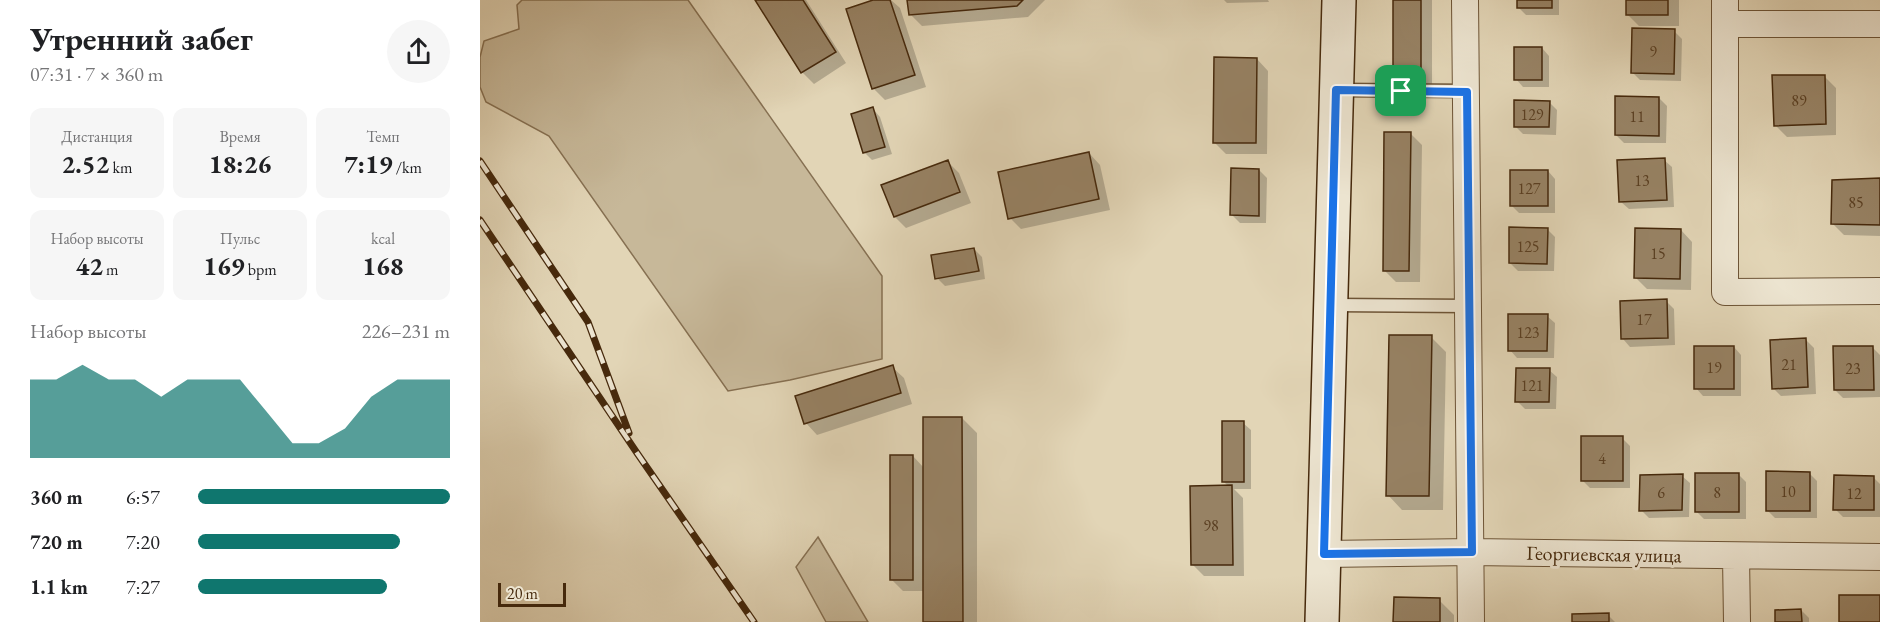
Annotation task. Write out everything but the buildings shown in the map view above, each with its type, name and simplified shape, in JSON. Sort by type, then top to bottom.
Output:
[{"type":"main road","points":[[1322,622],[1338,0]]},
{"type":"street","points":[[1466,0],[1471,622]]},
{"type":"street","points":[[1880,24],[1725,12],[1725,292],[1880,291]]},
{"type":"street","name":"Георгиевская улица","points":[[1324,554],[1472,552],[1880,557]]},
{"type":"street","points":[[1736,556],[1737,622]]},
{"type":"lane","points":[[1336,90],[1467,92]]},
{"type":"lane","points":[[1330,305],[1469,306]]},
{"type":"shaded area","points":[[522,0],[688,0],[882,276],[882,359],[790,380],[728,391],[549,136],[486,102],[480,87],[480,57],[484,41],[519,29],[517,5]]},
{"type":"shaded area","points":[[818,537],[868,622],[826,622],[796,567]]},
{"type":"railway","points":[[480,161],[588,322],[629,433]]},
{"type":"railway","points":[[480,220],[754,622]]},
{"type":"route","points":[[1336,90],[1401,91],[1467,92],[1472,552],[1324,554],[1336,90]]}]
